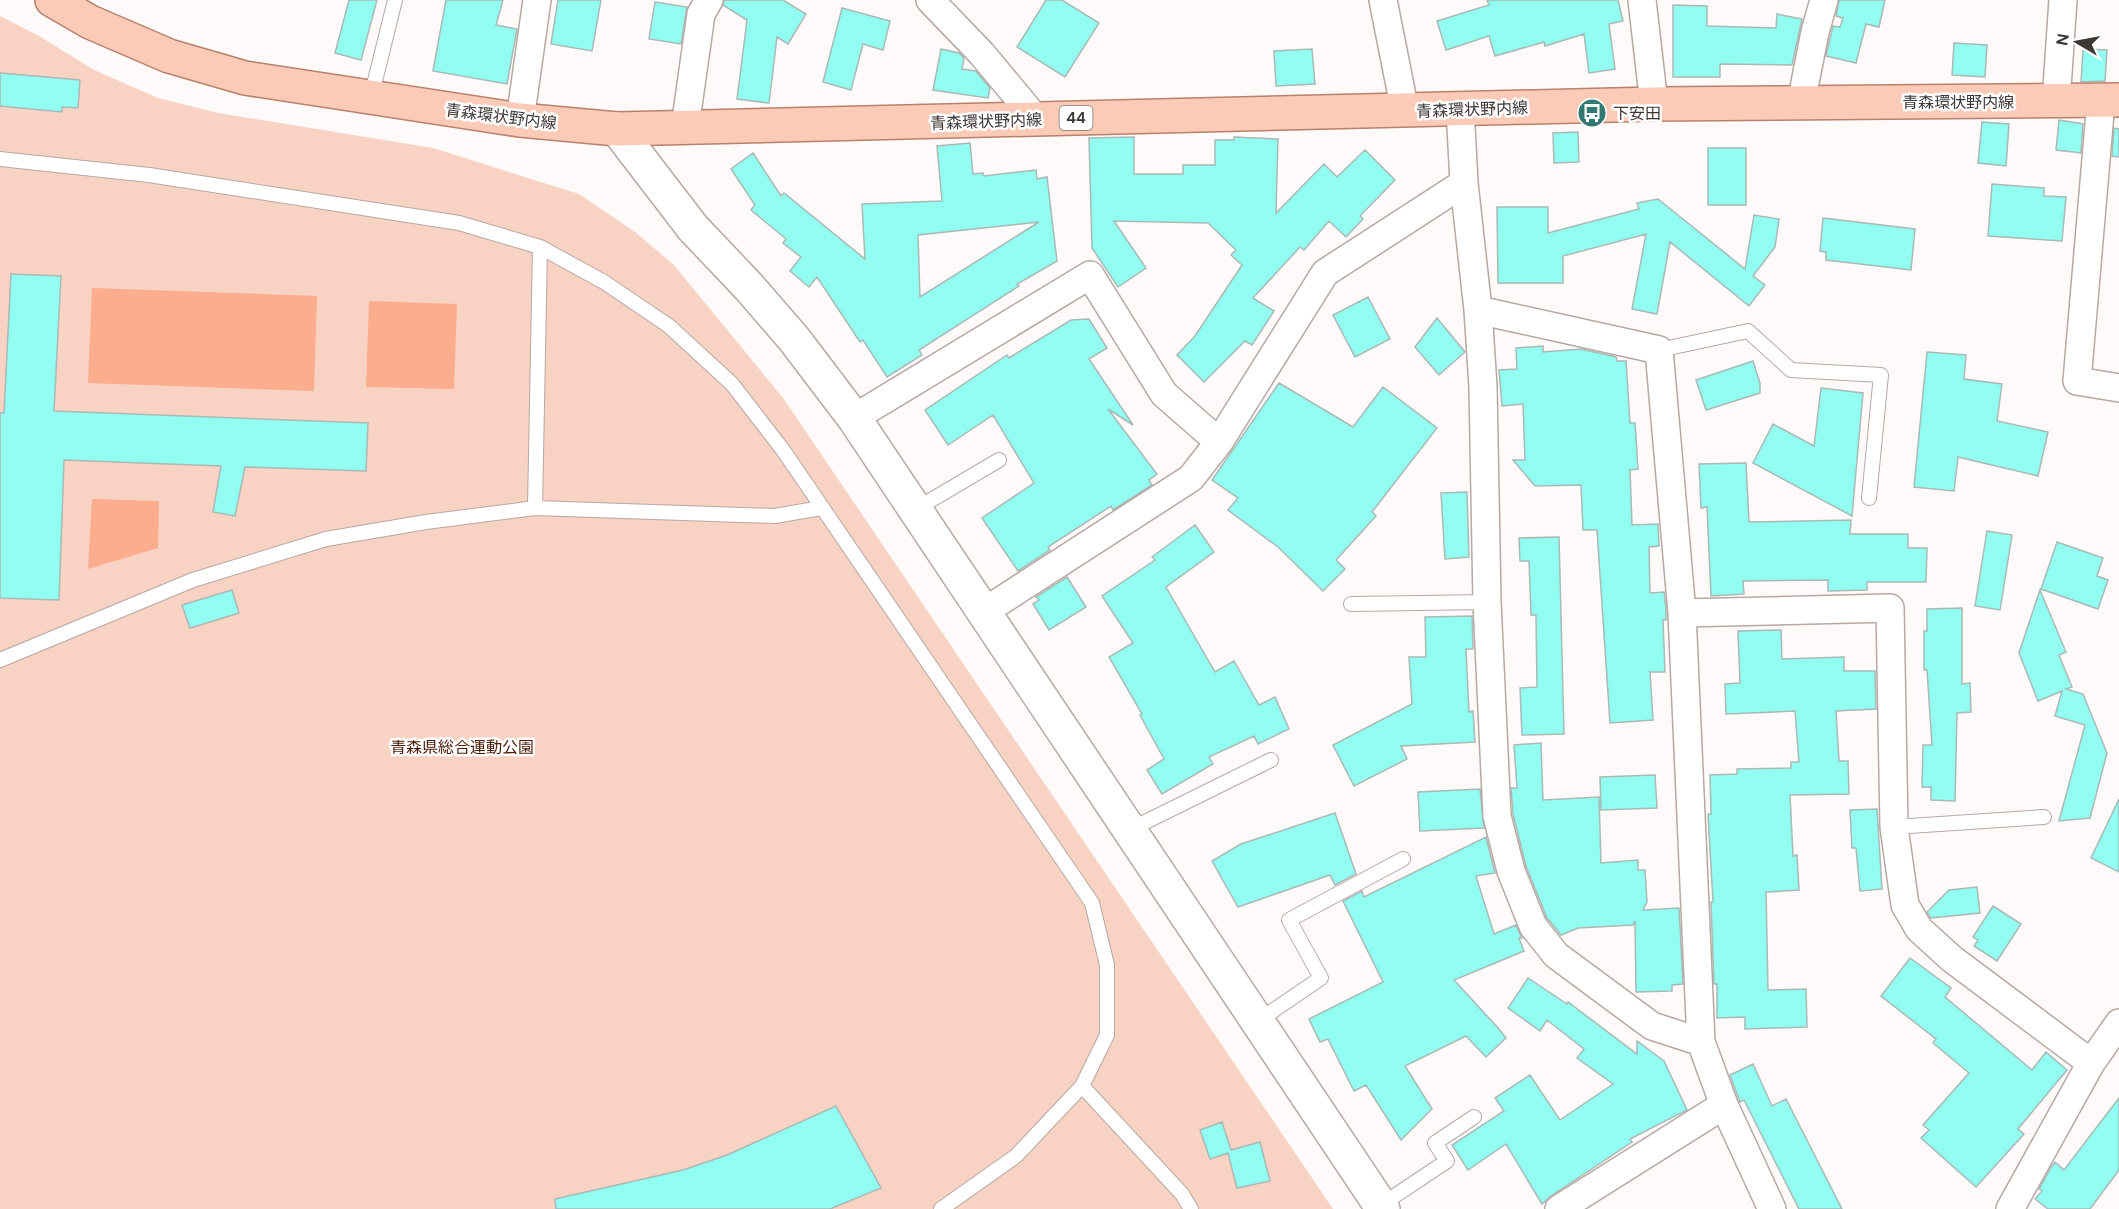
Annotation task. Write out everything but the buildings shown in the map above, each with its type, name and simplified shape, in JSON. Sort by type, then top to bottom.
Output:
[{"type":"main road","name":"青森環状野内線","points":[[52,0],[90,22],[169,56],[245,78],[370,99],[520,120],[617,129],[1654,104],[2110,101]]},
{"type":"street","points":[[520,120],[537,0]]},
{"type":"street","points":[[685,127],[701,14],[709,0]]},
{"type":"street","points":[[930,0],[982,54],[1036,119]]},
{"type":"street","points":[[1383,0],[1405,111]]},
{"type":"street","points":[[1642,0],[1654,104]]},
{"type":"street","points":[[1801,103],[1815,32],[1824,0]]},
{"type":"street","points":[[2056,102],[2062,0]]},
{"type":"street","points":[[2110,101],[2078,381],[2119,388]]},
{"type":"street","points":[[1460,108],[1464,183],[1478,310],[1483,387],[1487,602],[1497,816],[1511,871],[1533,926],[1556,955],[1652,1026],[1701,1042]]},
{"type":"street","points":[[617,129],[693,228],[749,286],[854,418],[1382,1207]]},
{"type":"street","points":[[985,611],[1191,478],[1219,442],[1325,273],[1464,183]]},
{"type":"street","points":[[854,418],[1090,275],[1164,394],[1219,442]]},
{"type":"street","points":[[1478,310],[1659,350],[1682,613],[1701,1042],[1724,1105],[1772,1209]]},
{"type":"street","points":[[1682,613],[1890,609],[1894,827],[1905,905],[1919,929],[1952,959],[2091,1062]]},
{"type":"street","points":[[2010,1209],[2091,1062],[2119,1023]]},
{"type":"street","points":[[1559,1209],[1724,1105]]},
{"type":"lane","points":[[370,99],[395,0]]},
{"type":"lane","points":[[0,159],[149,175],[459,223],[540,247],[604,282],[669,326],[732,384],[783,450],[1092,903],[1107,965],[1107,1035],[1082,1086],[1016,1156],[941,1209]]},
{"type":"lane","points":[[535,508],[540,247]]},
{"type":"lane","points":[[1659,350],[1748,332],[1791,370],[1881,375],[1869,498]]},
{"type":"lane","points":[[916,509],[999,460]]},
{"type":"lane","points":[[0,660],[193,580],[326,539],[426,522],[535,508],[775,516],[821,508]]},
{"type":"lane","points":[[1351,604],[1487,602]]},
{"type":"lane","points":[[1129,830],[1271,760]]},
{"type":"lane","points":[[1894,827],[2044,817]]},
{"type":"lane","points":[[1258,1021],[1321,978],[1289,920],[1402,859]]},
{"type":"lane","points":[[1082,1086],[1182,1194],[1191,1209]]},
{"type":"lane","points":[[1382,1207],[1448,1161],[1435,1143],[1474,1117]]},
{"type":"green space","name":"青森県総合運動公園","points":[[0,16],[39,36],[94,70],[158,98],[218,113],[433,148],[579,194],[635,232],[673,264],[783,398],[1333,1209],[0,1209]]},
{"type":"shaded area","points":[[92,288],[317,296],[314,391],[88,383]]},
{"type":"shaded area","points":[[369,301],[457,304],[454,389],[366,387]]},
{"type":"shaded area","points":[[92,499],[159,501],[158,548],[88,569]]},
{"type":"place","name":"下安田","points":[[1592,113]]}]
